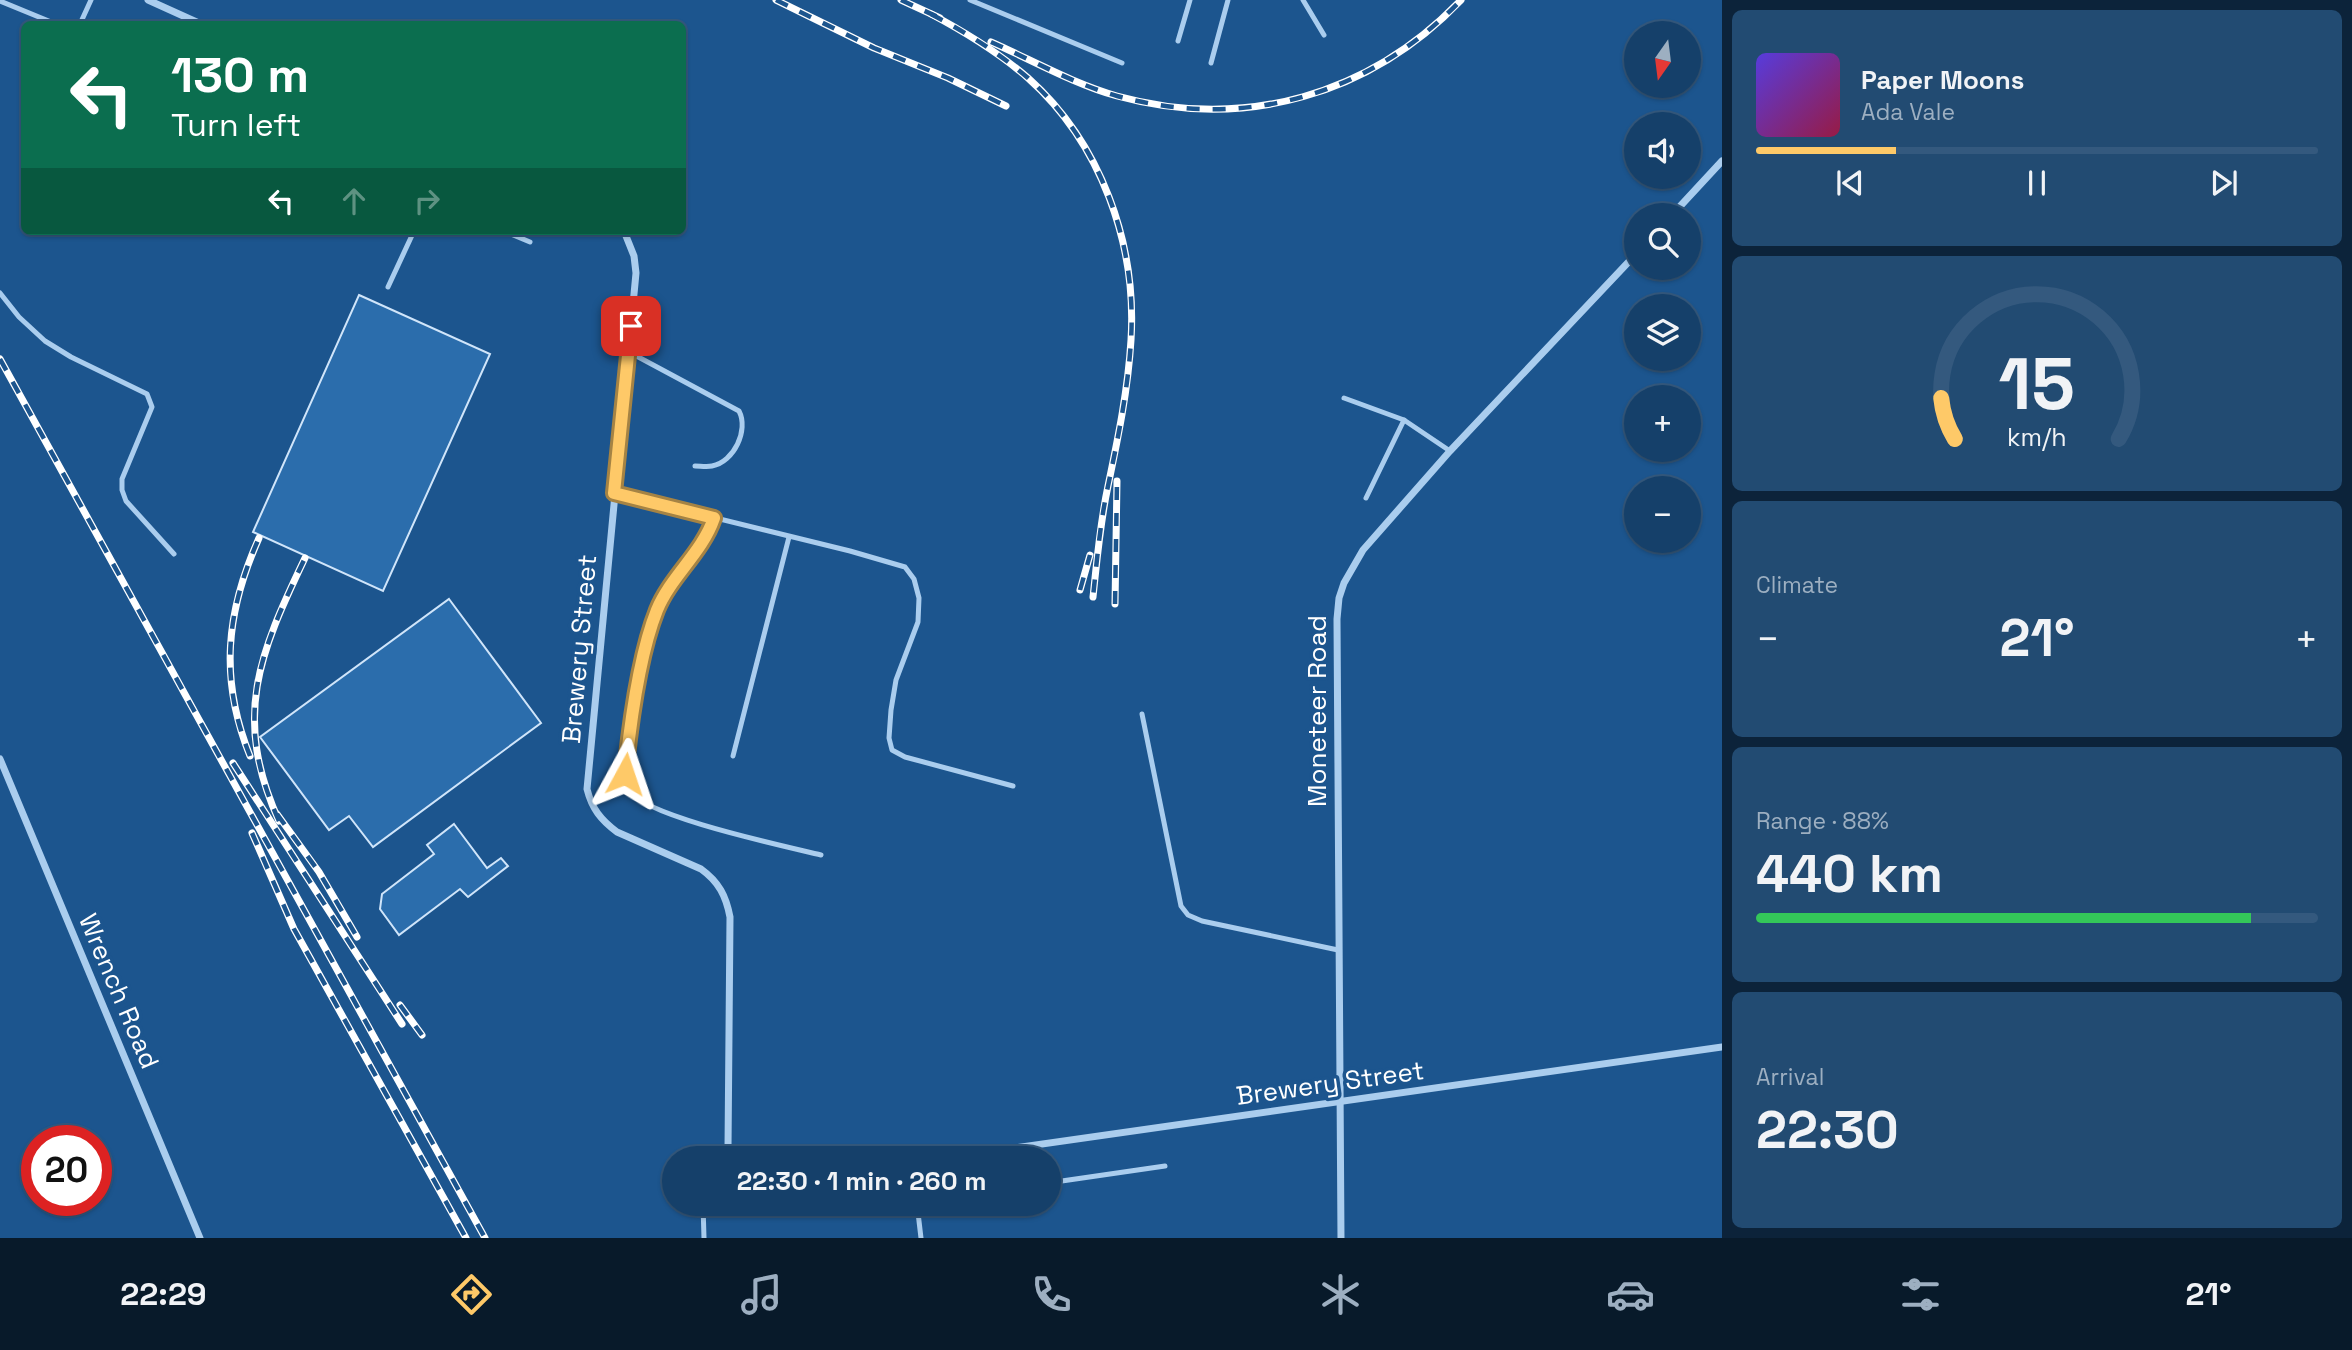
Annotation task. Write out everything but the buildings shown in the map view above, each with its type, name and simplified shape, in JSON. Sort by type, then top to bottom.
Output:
[{"type":"street","points":[[148,0],[194,21]]},
{"type":"street","points":[[1683,203],[1722,161]]},
{"type":"street","name":"Brewery Street","points":[[626,235],[635,256],[636,273],[587,789],[590,803],[606,824],[617,832],[701,869],[720,887],[727,902],[730,917],[728,1146]]},
{"type":"street","name":"Moneteer Road","points":[[1341,1238],[1339,598],[1344,583],[1363,550],[1450,451],[1624,267]]},
{"type":"street","name":"Wrench Road","points":[[0,759],[200,1238]]},
{"type":"street","name":"Brewery Street","points":[[1030,1146],[1722,1047]]},
{"type":"lane","points":[[81,21],[90,0]]},
{"type":"lane","points":[[970,0],[1122,63]]},
{"type":"lane","points":[[1178,41],[1190,0]]},
{"type":"lane","points":[[1211,63],[1228,0]]},
{"type":"lane","points":[[1303,0],[1324,35]]},
{"type":"lane","points":[[0,1],[49,21]]},
{"type":"lane","points":[[388,287],[412,235]]},
{"type":"lane","points":[[513,235],[530,242]]},
{"type":"lane","points":[[0,293],[19,317],[45,341],[71,357],[147,394],[152,407],[122,479],[122,490],[126,501],[174,554]]},
{"type":"lane","points":[[629,352],[739,411],[743,418],[742,431],[738,444],[726,460],[713,466],[695,466]]},
{"type":"lane","points":[[1344,398],[1404,420],[1450,451]]},
{"type":"lane","points":[[1366,498],[1404,420]]},
{"type":"lane","points":[[614,493],[905,567],[914,579],[919,598],[918,622],[894,690],[889,738],[892,750],[905,757],[1013,786]]},
{"type":"lane","points":[[714,518],[704,543],[657,608],[631,722],[625,774],[632,795],[645,805],[700,824],[821,855]]},
{"type":"lane","points":[[733,756],[789,537]]},
{"type":"lane","points":[[1142,714],[1181,906],[1188,915],[1202,921],[1338,950]]},
{"type":"lane","points":[[1061,1181],[1165,1166]]},
{"type":"lane","points":[[703,1216],[704,1238]]},
{"type":"lane","points":[[918,1216],[921,1238]]},
{"type":"railway","points":[[776,0],[874,48],[948,78],[1006,106]]},
{"type":"railway","points":[[901,0],[940,18]]},
{"type":"railway","points":[[991,42],[1069,78],[1117,96],[1165,106],[1212,109],[1258,106],[1303,97],[1346,81],[1387,60],[1425,33],[1461,0]]},
{"type":"railway","points":[[931,14],[969,35],[1005,60],[1054,104],[1076,133],[1094,164],[1109,197],[1120,232],[1128,268],[1131,340],[1128,377],[1103,514],[1093,597]]},
{"type":"railway","points":[[0,359],[485,1238]]},
{"type":"railway","points":[[1115,604],[1117,481]]},
{"type":"railway","points":[[250,756],[234,700],[230,646],[239,592],[259,538]]},
{"type":"railway","points":[[1080,590],[1090,555]]},
{"type":"railway","points":[[279,821],[265,784],[257,750],[254,717],[257,686],[275,625],[305,558]]},
{"type":"railway","points":[[233,763],[402,1024]]},
{"type":"railway","points":[[277,814],[319,872],[357,937]]},
{"type":"railway","points":[[252,833],[294,929],[466,1238]]},
{"type":"railway","points":[[400,1005],[422,1035]]},
{"type":"route","points":[[625,774],[628,735],[657,608],[704,543],[714,518],[614,493],[631,326]]}]
